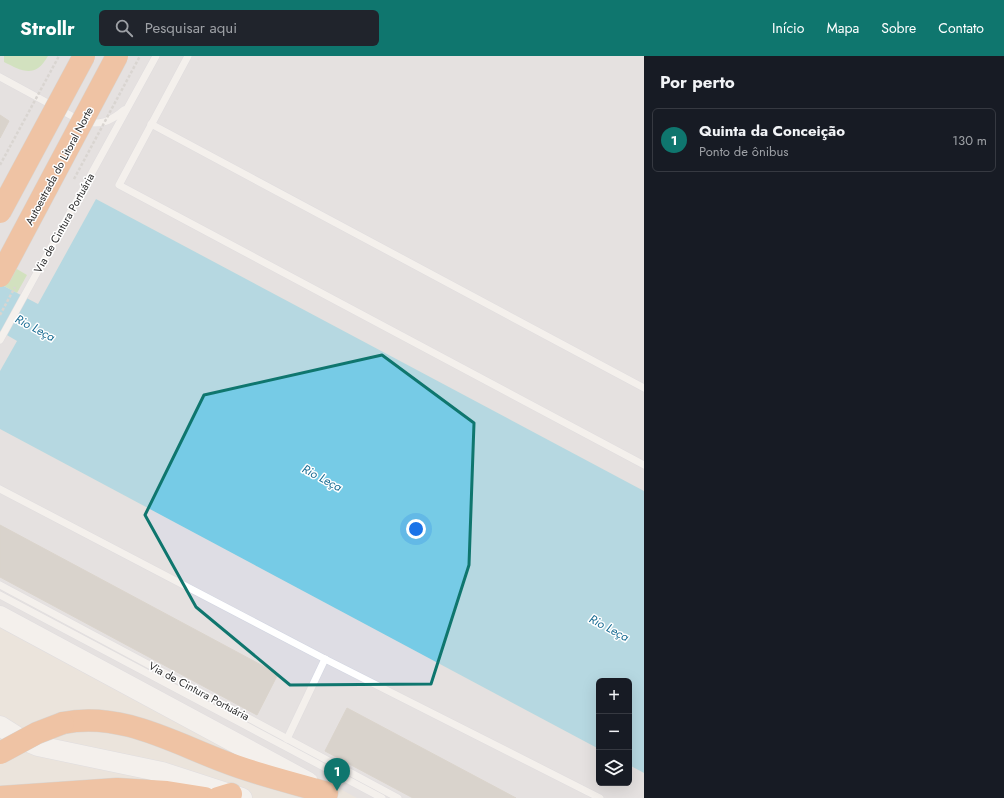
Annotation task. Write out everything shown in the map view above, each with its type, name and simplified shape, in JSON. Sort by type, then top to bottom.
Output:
[{"type":"highway","points":[[0,212],[84,56]]},
{"type":"highway","name":"Autoestrada do Litoral Norte","points":[[0,276],[117,56]]},
{"type":"highway","points":[[0,753],[37,733],[63,723],[88,720],[120,724],[162,736],[227,763],[332,796]]},
{"type":"highway","points":[[0,797],[117,789],[167,792],[205,798]]},
{"type":"main road","points":[[0,616],[332,796]]},
{"type":"main road","points":[[0,726],[19,738],[38,746],[162,772],[231,797]]},
{"type":"lane","name":"Via de Cintura Portuária","points":[[0,340],[156,56]]},
{"type":"lane","points":[[188,56],[119,185],[644,465]]},
{"type":"lane","name":"Via de Cintura Portuária","points":[[0,77],[81,121],[90,124],[104,124],[116,117],[129,106]]},
{"type":"lane","points":[[151,124],[644,388]]},
{"type":"lane","points":[[0,489],[326,659],[600,798]]},
{"type":"lane","name":"Via de Cintura Portuária","points":[[0,585],[398,798]]},
{"type":"lane","name":"Via de Cintura Portuária","points":[[0,595],[382,798]]},
{"type":"lane","points":[[287,739],[326,659]]},
{"type":"path","points":[[0,165],[59,56]]},
{"type":"highlighted area","points":[[382,355],[474,423],[469,565],[431,684],[290,685],[196,607],[145,515],[204,395]]},
{"type":"shaded area","points":[[0,56],[644,56],[644,491],[96,199],[38,304],[17,293],[27,275],[0,259]]},
{"type":"shaded area","points":[[0,331],[17,341],[0,371]]},
{"type":"shaded area","points":[[0,429],[596,747],[596,786],[632,786],[632,767],[644,773],[644,798],[357,798],[0,607]]},
{"type":"green space","points":[[4,56],[48,56],[38,68],[28,71],[4,62]]},
{"type":"green space","points":[[0,259],[27,275],[17,293],[0,284]]},
{"type":"water","name":"Rio Leça","points":[[96,199],[644,491],[644,773],[632,767],[632,678],[596,678],[596,747],[0,429],[0,371],[17,341],[0,331],[0,284],[38,304]]},
{"type":"building","points":[[0,115],[9,121],[0,138]]},
{"type":"building","points":[[0,525],[278,674],[257,715],[0,577]]},
{"type":"building","points":[[347,708],[516,798],[413,798],[325,751]]},
{"type":"place","name":"Quinta da Conceição","points":[[337,791]]}]
